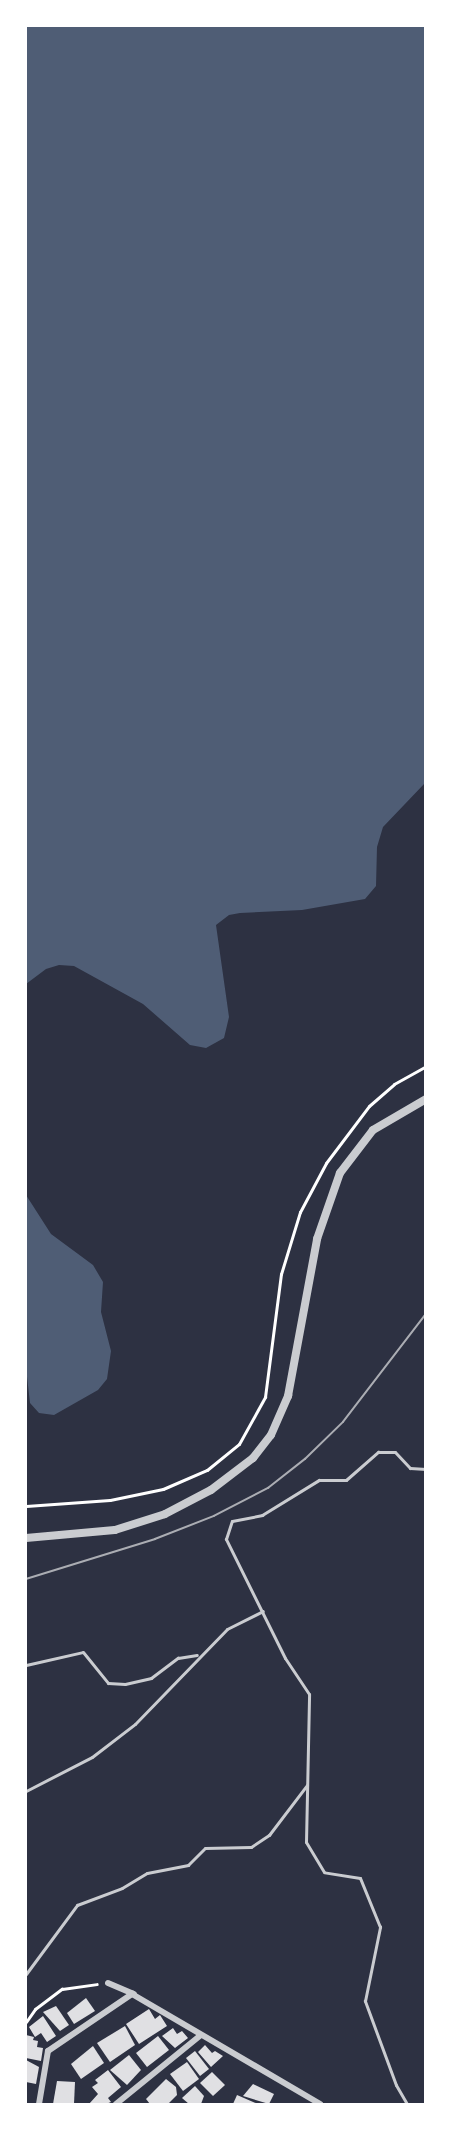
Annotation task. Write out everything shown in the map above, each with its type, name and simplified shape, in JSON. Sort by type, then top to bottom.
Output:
[{"type":"street","points":[[26,1538],[115,1530],[165,1514],[211,1490],[253,1458],[272,1435],[288,1396],[317,1239],[340,1173],[373,1130],[426,1099]]},
{"type":"street","points":[[108,1983],[135,1994],[320,2104]]},
{"type":"street","points":[[39,2104],[48,2051],[135,1994]]},
{"type":"street","points":[[116,2104],[201,2035]]},
{"type":"lane","points":[[407,2104],[396,2085],[365,2001],[380,1927],[360,1878],[324,1872],[310,1854],[306,1842],[309,1694],[285,1658],[226,1539],[232,1521],[262,1515],[319,1480],[346,1480],[378,1452],[395,1452],[410,1468],[426,1469]]},
{"type":"lane","points":[[26,1791],[92,1756],[135,1724],[199,1655],[228,1629],[263,1611]]},
{"type":"lane","points":[[26,1665],[83,1652],[108,1683],[125,1684],[152,1678],[178,1658],[199,1655]]},
{"type":"lane","points":[[26,1974],[77,1905],[122,1888],[147,1873],[188,1865],[205,1848],[251,1847],[269,1835],[308,1783]]},
{"type":"path","points":[[26,1506],[110,1500],[163,1489],[207,1470],[239,1444],[265,1397],[281,1274],[300,1212],[326,1163],[369,1106],[393,1084],[426,1066]]},
{"type":"path","points":[[26,2022],[35,2009],[62,1989],[108,1983]]},
{"type":"water","points":[[26,26],[425,26],[425,783],[383,827],[377,847],[376,886],[365,899],[302,910],[240,913],[229,915],[216,925],[229,1017],[224,1038],[206,1048],[190,1045],[143,1004],[74,966],[59,965],[46,969],[26,984]]},
{"type":"water","points":[[26,1195],[51,1234],[93,1265],[103,1282],[101,1312],[111,1351],[107,1379],[98,1390],[54,1415],[39,1413],[30,1403],[26,1368]]},
{"type":"building","points":[[86,1998],[95,2011],[74,2024],[67,2013]]},
{"type":"building","points":[[56,2006],[69,2025],[60,2031],[43,2012]]},
{"type":"building","points":[[149,2009],[155,2019],[160,2015],[167,2026],[139,2044],[126,2024]]},
{"type":"building","points":[[43,2016],[56,2036],[47,2042],[41,2033],[35,2037],[29,2027]]},
{"type":"building","points":[[125,2026],[135,2045],[110,2062],[97,2043]]},
{"type":"building","points":[[173,2028],[177,2034],[182,2031],[188,2038],[175,2048],[162,2036]]},
{"type":"building","points":[[26,2035],[34,2037],[33,2040],[38,2041],[37,2047],[43,2048],[41,2061],[26,2058]]},
{"type":"building","points":[[158,2036],[169,2050],[147,2067],[136,2053]]},
{"type":"building","points":[[205,2045],[212,2053],[215,2051],[223,2056],[211,2067],[198,2052]]},
{"type":"building","points":[[93,2046],[104,2063],[81,2079],[71,2064]]},
{"type":"building","points":[[195,2051],[209,2069],[200,2076],[186,2058]]},
{"type":"building","points":[[129,2055],[141,2070],[127,2085],[110,2070]]},
{"type":"building","points":[[26,2060],[39,2067],[36,2084],[26,2082]]},
{"type":"building","points":[[187,2062],[199,2079],[183,2091],[170,2074]]},
{"type":"building","points":[[108,2070],[121,2087],[108,2098],[111,2102],[89,2104],[98,2094],[92,2087],[98,2083],[95,2080]]},
{"type":"building","points":[[212,2072],[225,2085],[213,2096],[200,2083]]},
{"type":"building","points":[[166,2079],[176,2087],[177,2095],[168,2104],[150,2104],[146,2099]]},
{"type":"building","points":[[57,2081],[75,2082],[74,2104],[53,2104]]},
{"type":"building","points":[[253,2084],[274,2094],[269,2104],[243,2096]]},
{"type":"building","points":[[195,2086],[204,2096],[201,2104],[189,2104],[182,2098]]},
{"type":"building","points":[[237,2095],[258,2104],[233,2104]]},
{"type":"tram line","points":[[26,1579],[155,1539],[214,1516],[268,1488],[305,1459],[343,1422],[426,1314]]}]
